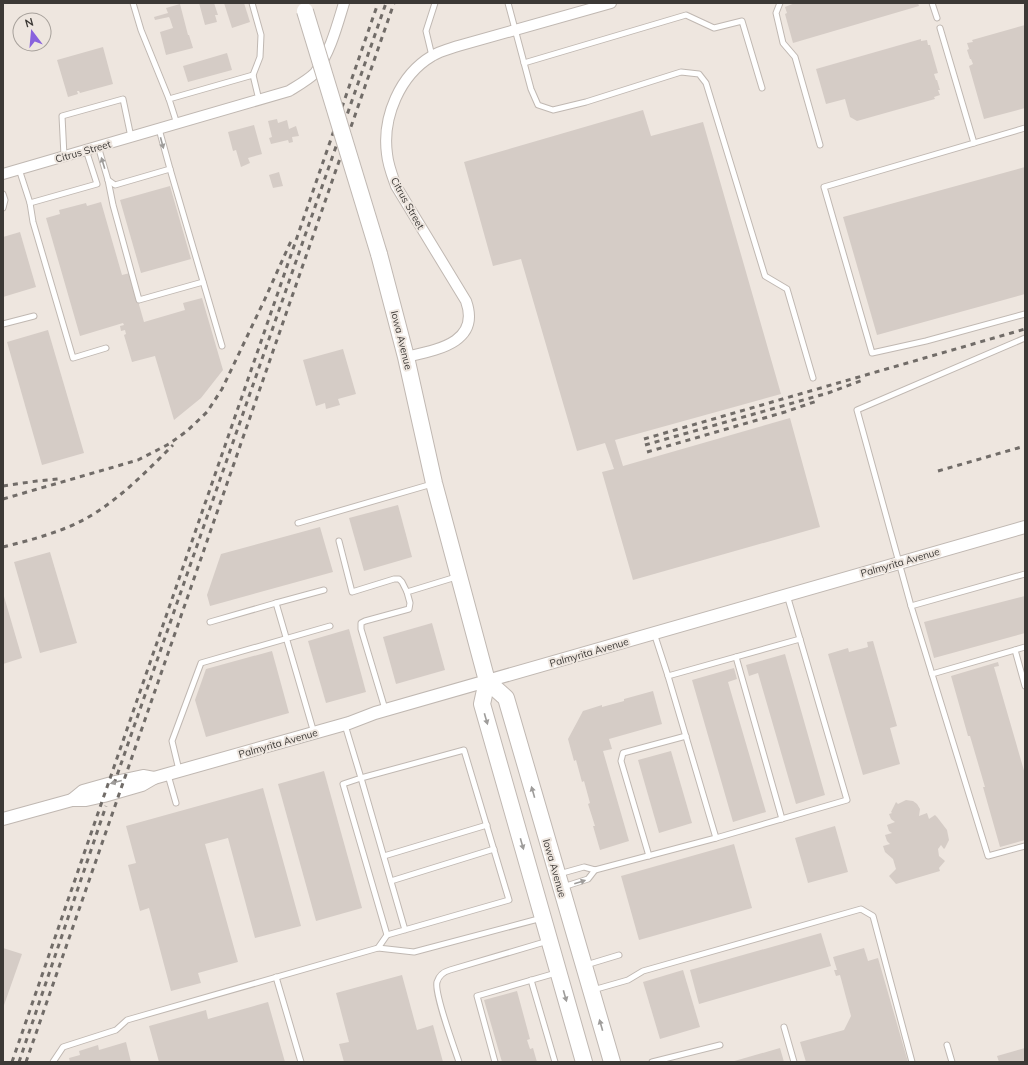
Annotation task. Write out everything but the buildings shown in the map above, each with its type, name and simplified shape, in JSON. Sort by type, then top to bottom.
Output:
[{"type":"main road","name":"Iowa Avenue","points":[[303,7],[379,254],[406,357],[434,483],[487,681],[482,704],[584,1062]]},
{"type":"main road","name":"Iowa Avenue","points":[[487,681],[506,698],[612,1062]]},
{"type":"street","name":"Citrus Street","points":[[3,174],[289,91],[314,74],[322,62],[331,44],[344,3]]},
{"type":"street","name":"Citrus Street","points":[[406,357],[450,345],[463,334],[469,322],[466,301],[396,186],[389,167],[386,153],[387,126],[400,89],[409,77],[432,56],[458,46],[611,3]]},
{"type":"street","name":"Palmyrita Avenue","points":[[3,819],[72,800],[86,800],[104,796],[142,785],[154,778],[345,724],[385,710],[1025,527]]},
{"type":"lane","points":[[133,3],[141,30],[169,99],[177,124]]},
{"type":"lane","points":[[252,3],[261,35],[260,57],[253,75],[260,100]]},
{"type":"lane","points":[[432,56],[426,31],[435,3]]},
{"type":"lane","points":[[508,3],[531,89],[538,105],[553,110],[586,102],[681,72],[699,74],[706,83],[765,276],[787,288],[813,378]]},
{"type":"lane","points":[[780,3],[776,13],[783,43],[795,57],[820,145]]},
{"type":"lane","points":[[932,3],[937,18]]},
{"type":"lane","points":[[524,63],[686,15],[714,28],[742,21],[762,88]]},
{"type":"lane","points":[[940,28],[974,143]]},
{"type":"lane","points":[[169,99],[253,75]]},
{"type":"lane","points":[[64,156],[62,116],[123,99],[131,137]]},
{"type":"lane","points":[[1025,128],[824,187],[872,353],[926,341],[1025,314]]},
{"type":"lane","points":[[159,129],[222,346]]},
{"type":"lane","points":[[98,146],[139,300],[203,282]]},
{"type":"lane","points":[[30,203],[97,184],[86,150]]},
{"type":"lane","points":[[20,169],[30,203],[33,222],[73,358],[106,348]]},
{"type":"lane","points":[[108,180],[115,185],[170,169]]},
{"type":"lane","points":[[3,194],[5,200],[3,208]]},
{"type":"lane","points":[[3,324],[34,316]]},
{"type":"lane","points":[[1025,338],[857,410],[911,606],[988,856],[1025,846]]},
{"type":"lane","points":[[298,523],[434,483]]},
{"type":"lane","points":[[339,541],[352,592],[394,579],[399,579],[407,592],[410,603],[409,609],[365,621],[362,624],[361,629],[385,710]]},
{"type":"lane","points":[[911,606],[1025,574]]},
{"type":"lane","points":[[407,592],[459,576]]},
{"type":"lane","points":[[210,622],[324,590]]},
{"type":"lane","points":[[559,881],[584,867],[594,870],[649,856],[847,800],[787,595]]},
{"type":"lane","points":[[276,603],[314,733]]},
{"type":"lane","points":[[176,803],[172,741],[202,663],[330,626]]},
{"type":"lane","points":[[654,633],[716,838]]},
{"type":"lane","points":[[668,676],[800,639]]},
{"type":"lane","points":[[932,674],[1025,647]]},
{"type":"lane","points":[[1015,650],[1025,686]]},
{"type":"lane","points":[[736,657],[782,819]]},
{"type":"lane","points":[[345,724],[405,930]]},
{"type":"lane","points":[[649,856],[621,761],[623,753],[686,736]]},
{"type":"lane","points":[[378,948],[387,935],[509,900],[464,750],[342,784],[387,935]]},
{"type":"lane","points":[[384,856],[487,825]]},
{"type":"lane","points":[[391,881],[494,849]]},
{"type":"lane","points":[[559,881],[588,880],[594,870]]},
{"type":"lane","points":[[591,991],[628,980],[643,971],[861,909],[873,916],[912,1062]]},
{"type":"lane","points":[[53,1062],[63,1047],[116,1030],[127,1020],[378,948],[414,952],[542,917]]},
{"type":"lane","points":[[459,1062],[438,996],[436,985],[440,975],[450,970],[549,941]]},
{"type":"lane","points":[[584,966],[620,956]]},
{"type":"lane","points":[[495,1062],[477,996],[558,972]]},
{"type":"lane","points":[[276,978],[301,1062]]},
{"type":"lane","points":[[531,980],[555,1062]]},
{"type":"lane","points":[[784,1027],[794,1062]]},
{"type":"lane","points":[[652,1062],[720,1045]]},
{"type":"lane","points":[[947,1045],[952,1062]]},
{"type":"railway","points":[[12,1062],[378,3]]},
{"type":"railway","points":[[114,784],[386,3]]},
{"type":"railway","points":[[26,1062],[394,3]]},
{"type":"railway","points":[[3,499],[138,460],[169,444],[187,431],[207,412],[222,389],[291,241]]},
{"type":"railway","points":[[644,439],[1025,329]]},
{"type":"railway","points":[[645,445],[828,393],[863,380]]},
{"type":"railway","points":[[647,452],[785,412],[817,401]]},
{"type":"railway","points":[[3,547],[56,532],[87,518],[126,490],[173,445]]},
{"type":"railway","points":[[938,471],[1025,446]]},
{"type":"railway","points":[[3,486],[58,479]]},
{"type":"railway","points":[[19,1062],[106,806]]}]
